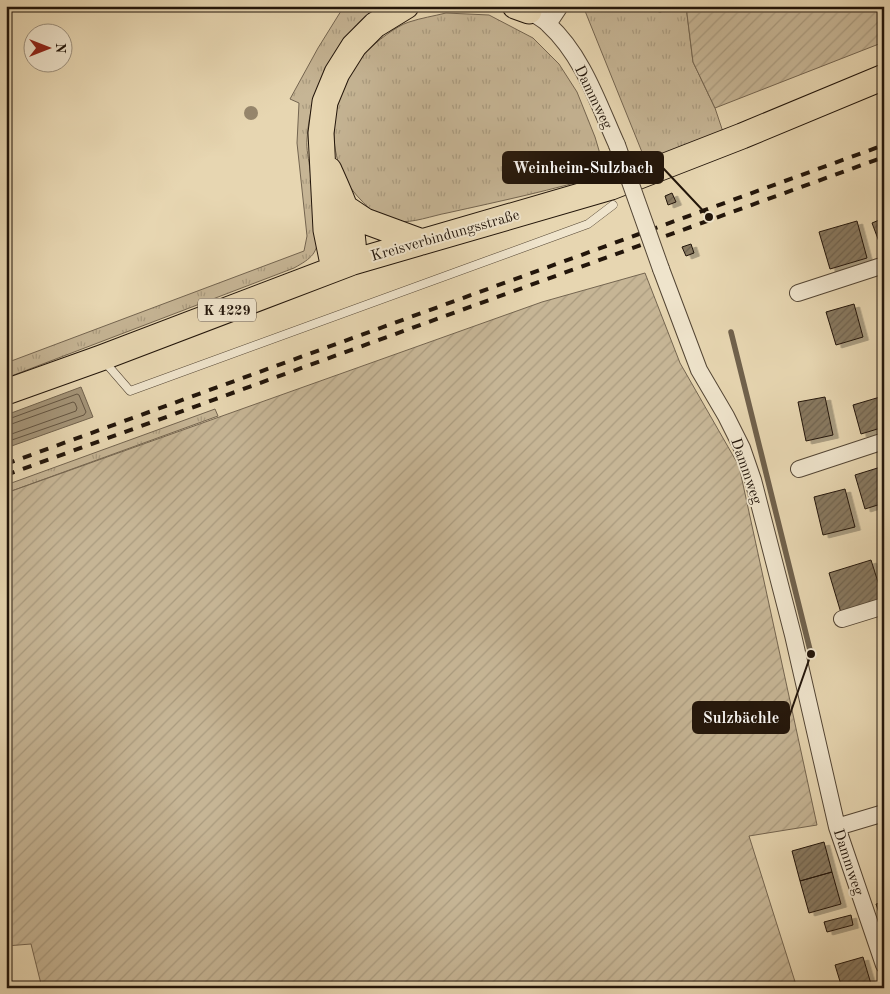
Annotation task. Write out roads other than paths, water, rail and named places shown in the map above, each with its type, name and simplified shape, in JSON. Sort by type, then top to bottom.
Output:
[{"type":"main road","points":[[344,266],[326,230],[322,133],[325,102],[337,72],[354,46],[375,25],[406,6]]},
{"type":"main road","name":"Kreisverbindungsstraße","points":[[6,392],[344,266],[611,187],[742,136],[884,77]]},
{"type":"main road","points":[[323,158],[347,209],[354,240],[344,266]]},
{"type":"main road","points":[[347,209],[365,221],[422,242]]},
{"type":"street","name":"Dammweg","points":[[531,12],[560,6]]},
{"type":"street","name":"Dammweg","points":[[531,12],[568,46],[583,70],[617,145],[678,318],[699,370],[742,448],[753,480],[793,635],[837,827],[884,965]]},
{"type":"street","points":[[798,293],[884,265]]},
{"type":"street","points":[[799,469],[884,441]]},
{"type":"street","points":[[842,619],[884,606]]},
{"type":"street","points":[[837,827],[884,813]]},
{"type":"lane","points":[[101,358],[130,391],[588,224],[613,205]]},
{"type":"water","points":[[81,387],[93,417],[6,448],[6,415]]},
{"type":"waterway","points":[[659,6],[660,10]]},
{"type":"waterway","points":[[731,332],[811,654]]},
{"type":"railway","points":[[6,464],[884,145]]},
{"type":"railway","points":[[6,475],[884,157]]},
{"type":"place","name":"Weinheim-Sulzbach","points":[[709,217]]},
{"type":"place","name":"Sulzbächle","points":[[811,654]]}]
